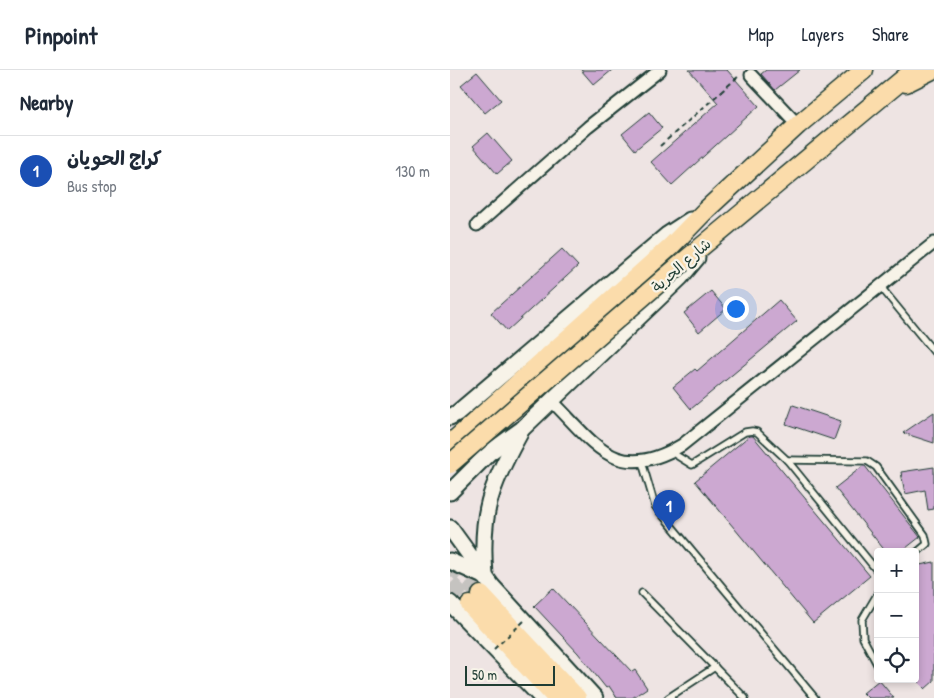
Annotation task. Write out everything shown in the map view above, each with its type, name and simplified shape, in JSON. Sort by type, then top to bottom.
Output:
[{"type":"highway","name":"شارع الحرية","points":[[450,444],[671,246],[706,210],[798,125],[864,70]]},
{"type":"highway","name":"شارع الحرية","points":[[450,464],[682,263],[914,70]]},
{"type":"highway","points":[[887,92],[932,70]]},
{"type":"highway","points":[[556,698],[475,600],[577,698]]},
{"type":"main road","points":[[452,418],[667,235],[706,210]]},
{"type":"main road","points":[[450,492],[489,453],[522,429],[681,277],[720,231]]},
{"type":"main road","points":[[485,576],[483,536],[485,516],[491,492],[500,469],[522,429]]},
{"type":"main road","points":[[450,452],[461,458],[469,459],[489,453]]},
{"type":"main road","points":[[450,528],[485,576],[595,698]]},
{"type":"main road","points":[[450,561],[485,576]]},
{"type":"main road","points":[[450,603],[542,698]]},
{"type":"street","points":[[477,224],[588,127],[660,70]]},
{"type":"street","points":[[751,75],[798,125]]},
{"type":"street","points":[[552,401],[603,452],[623,461],[642,462],[671,452],[682,446],[934,243]]},
{"type":"lane","points":[[880,286],[934,352]]},
{"type":"lane","points":[[671,452],[692,465],[745,432],[752,430],[758,432],[787,460],[874,567]]},
{"type":"lane","points":[[787,460],[867,461],[876,467],[925,536],[927,544],[919,551]]},
{"type":"lane","points":[[642,462],[655,506],[815,698]]},
{"type":"lane","points":[[642,593],[744,698]]},
{"type":"lane","points":[[874,600],[862,620],[863,638],[874,659]]},
{"type":"lane","points":[[668,698],[715,667]]},
{"type":"path","points":[[660,146],[739,76]]},
{"type":"path","points":[[494,649],[524,621]]},
{"type":"building","points":[[581,70],[612,70],[594,85]]},
{"type":"building","points":[[689,70],[727,70],[759,106],[672,185],[651,162],[718,103]]},
{"type":"building","points":[[766,70],[800,70],[775,90],[761,74]]},
{"type":"building","points":[[477,72],[501,100],[485,113],[461,85]]},
{"type":"building","points":[[649,112],[662,128],[635,150],[622,134]]},
{"type":"building","points":[[488,133],[512,161],[497,174],[473,146]]},
{"type":"building","points":[[562,249],[578,266],[507,331],[491,313]]},
{"type":"building","points":[[711,291],[726,309],[699,332],[684,313]]},
{"type":"building","points":[[779,300],[797,321],[691,409],[673,387],[695,369],[697,371]]},
{"type":"building","points":[[793,405],[841,421],[834,440],[786,424]]},
{"type":"building","points":[[934,412],[934,443],[903,433]]},
{"type":"building","points":[[749,436],[753,436],[870,576],[813,623],[695,481]]},
{"type":"building","points":[[865,466],[920,537],[906,548],[883,548],[835,488]]},
{"type":"building","points":[[934,467],[934,509],[928,510],[925,490],[905,494],[901,472]]},
{"type":"building","points":[[934,562],[934,681],[925,689],[919,683],[919,565]]},
{"type":"building","points":[[553,588],[632,672],[635,670],[647,688],[632,698],[617,698],[609,686],[606,688],[578,653],[534,606]]},
{"type":"building","points":[[875,683],[882,683],[894,698],[868,698],[863,693]]},
{"type":"tunnel","points":[[450,562],[481,595]]},
{"type":"tunnel","points":[[450,584],[470,605]]},
{"type":"place","name":"كراج الحويان","points":[[669,531]]}]
